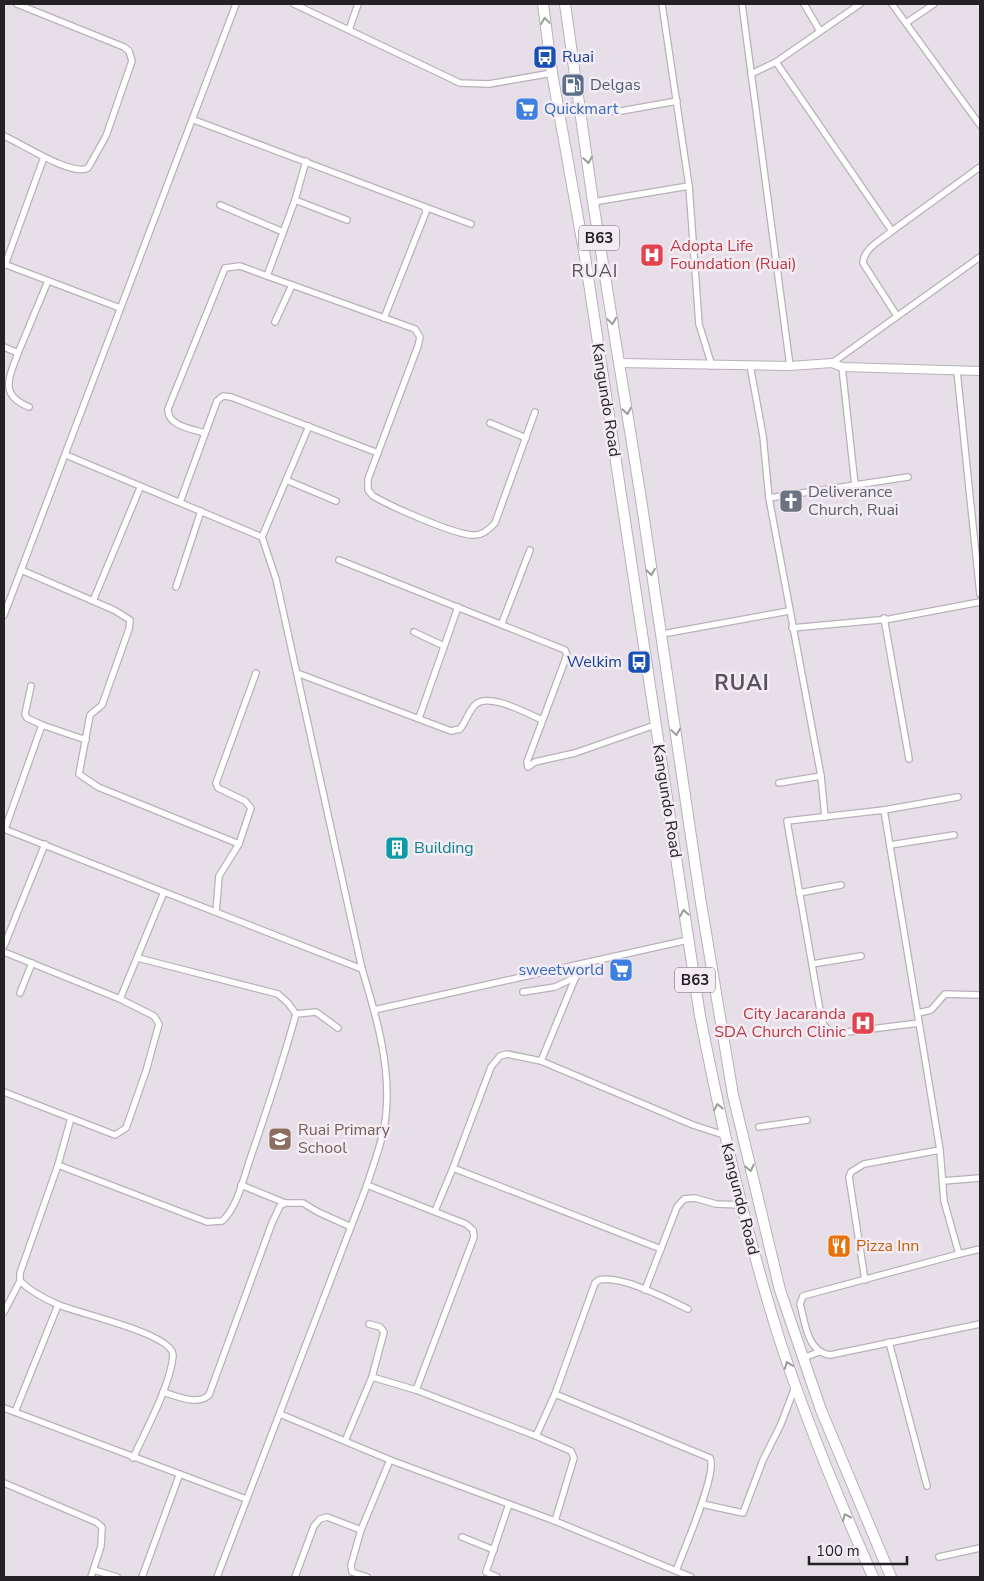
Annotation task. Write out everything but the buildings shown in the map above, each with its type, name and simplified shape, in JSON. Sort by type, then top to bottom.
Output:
[{"type":"highway","name":"Kangundo Road","points":[[543,4],[552,73],[584,256],[700,1016],[724,1135],[766,1294],[795,1385],[842,1508],[873,1577]]},
{"type":"highway","name":"Kangundo Road","points":[[565,4],[618,363],[642,498],[700,897],[733,1095],[780,1290],[821,1410],[891,1577]]},
{"type":"highway","points":[[559,110],[580,110]]},
{"type":"highway","points":[[766,1294],[780,1290]]},
{"type":"highway","points":[[778,1334],[793,1329]]},
{"type":"highway","points":[[808,1418],[821,1410]]},
{"type":"street","points":[[4,136],[44,157],[76,169],[84,170],[91,165],[106,136],[127,80],[132,55],[124,47],[17,4]]},
{"type":"street","points":[[4,616],[120,308],[194,120],[236,4]]},
{"type":"street","points":[[294,4],[460,83],[489,84],[552,73]]},
{"type":"street","points":[[349,30],[358,4]]},
{"type":"street","points":[[662,4],[689,186],[699,324],[712,366]]},
{"type":"street","points":[[742,4],[790,366]]},
{"type":"street","points":[[804,4],[820,31]]},
{"type":"street","points":[[751,74],[776,62],[860,4]]},
{"type":"street","points":[[892,4],[980,125]]},
{"type":"street","points":[[906,23],[934,4]]},
{"type":"street","points":[[776,62],[892,231]]},
{"type":"street","points":[[580,110],[621,111],[676,101]]},
{"type":"street","points":[[194,120],[471,224]]},
{"type":"street","points":[[44,157],[4,264],[120,308]]},
{"type":"street","points":[[267,276],[295,200],[306,161]]},
{"type":"street","points":[[897,316],[863,263],[863,255],[892,231],[980,167]]},
{"type":"street","points":[[593,202],[689,186]]},
{"type":"street","points":[[295,200],[347,220]]},
{"type":"street","points":[[220,205],[283,232]]},
{"type":"street","points":[[384,318],[426,212],[425,207]]},
{"type":"street","points":[[832,363],[980,257]]},
{"type":"street","points":[[205,433],[171,420],[168,408],[225,268],[240,266],[415,329],[420,337],[367,484],[373,496],[430,521],[466,534],[478,535],[488,531],[495,523],[535,412]]},
{"type":"street","points":[[29,407],[15,402],[7,393],[6,386],[48,281]]},
{"type":"street","points":[[275,322],[292,285]]},
{"type":"street","points":[[4,346],[18,352]]},
{"type":"street","points":[[618,363],[712,366],[790,366],[832,363],[842,368],[980,371]]},
{"type":"street","points":[[750,365],[763,436],[769,498],[820,776],[825,818]]},
{"type":"street","points":[[842,368],[855,485]]},
{"type":"street","points":[[957,370],[980,594]]},
{"type":"street","points":[[180,502],[217,401],[227,396],[378,453]]},
{"type":"street","points":[[490,423],[526,438]]},
{"type":"street","points":[[262,537],[309,426]]},
{"type":"street","points":[[66,455],[140,488],[180,502],[262,537],[270,554],[362,969],[374,1010],[385,1069],[386,1115],[367,1185],[246,1499],[218,1577]]},
{"type":"street","points":[[769,498],[908,478]]},
{"type":"street","points":[[286,480],[336,501]]},
{"type":"street","points":[[93,601],[140,488]]},
{"type":"street","points":[[176,587],[201,511]]},
{"type":"street","points":[[502,623],[530,550]]},
{"type":"street","points":[[339,560],[502,623],[566,651],[567,655],[527,762],[528,766],[535,762],[575,753],[655,725]]},
{"type":"street","points":[[20,570],[114,610],[130,620],[129,629],[102,704],[90,715],[79,774],[88,782],[239,844]]},
{"type":"street","points":[[792,628],[884,618],[980,602]]},
{"type":"street","points":[[419,718],[458,607]]},
{"type":"street","points":[[668,633],[790,611]]},
{"type":"street","points":[[884,618],[909,758]]},
{"type":"street","points":[[414,632],[444,646]]},
{"type":"street","points":[[216,912],[219,876],[239,844],[251,808],[245,801],[218,788],[216,783],[256,673]]},
{"type":"street","points":[[297,673],[451,731],[457,731],[463,726],[474,705],[486,700],[516,708],[542,720]]},
{"type":"street","points":[[31,686],[25,714],[27,718],[42,726],[86,740]]},
{"type":"street","points":[[42,726],[4,829],[362,969]]},
{"type":"street","points":[[779,783],[820,776]]},
{"type":"street","points":[[919,1023],[839,1034],[832,1032],[822,1022],[787,821],[884,810],[958,797]]},
{"type":"street","points":[[884,810],[940,1150],[944,1201],[959,1254]]},
{"type":"street","points":[[890,845],[954,835]]},
{"type":"street","points":[[4,946],[45,844]]},
{"type":"street","points":[[799,893],[841,886]]},
{"type":"street","points":[[120,998],[164,892]]},
{"type":"street","points":[[374,1010],[688,940]]},
{"type":"street","points":[[4,952],[120,998],[154,1016],[159,1024],[146,1071],[126,1128],[115,1135],[4,1092]]},
{"type":"street","points":[[812,964],[861,956]]},
{"type":"street","points":[[138,958],[278,994],[296,1014]]},
{"type":"street","points":[[20,993],[32,963]]},
{"type":"street","points":[[541,1062],[581,964]]},
{"type":"street","points":[[523,992],[555,987],[576,977]]},
{"type":"street","points":[[918,1013],[931,1010],[946,994],[980,995]]},
{"type":"street","points":[[296,1014],[316,1012],[338,1028]]},
{"type":"street","points":[[58,1165],[207,1222],[217,1223],[226,1218],[241,1185],[296,1014]]},
{"type":"street","points":[[435,1211],[495,1062],[507,1054],[541,1062],[693,1125],[724,1135]]},
{"type":"street","points":[[4,1312],[20,1281],[20,1273],[58,1165],[71,1118]]},
{"type":"street","points":[[759,1127],[807,1120]]},
{"type":"street","points":[[865,1280],[848,1177],[850,1172],[864,1164],[940,1150]]},
{"type":"street","points":[[453,1168],[662,1249]]},
{"type":"street","points":[[943,1181],[980,1178]]},
{"type":"street","points":[[241,1185],[285,1202],[303,1203],[350,1226]]},
{"type":"street","points":[[367,1185],[466,1224],[473,1230],[474,1237],[416,1390]]},
{"type":"street","points":[[645,1290],[677,1207],[684,1199],[695,1198],[716,1204],[741,1205]]},
{"type":"street","points":[[163,1392],[192,1400],[204,1399],[209,1395],[272,1222],[280,1206],[285,1202]]},
{"type":"street","points":[[980,1249],[807,1295],[800,1299],[808,1333],[814,1347],[819,1352],[830,1355],[980,1324]]},
{"type":"street","points":[[536,1436],[555,1394],[595,1283],[606,1278],[645,1290],[688,1309]]},
{"type":"street","points":[[20,1281],[27,1288],[58,1305],[156,1337],[166,1343],[173,1354],[163,1392],[133,1458]]},
{"type":"street","points":[[15,1412],[58,1305]]},
{"type":"street","points":[[345,1441],[372,1377],[384,1332],[380,1327],[368,1324]]},
{"type":"street","points":[[889,1342],[927,1486]]},
{"type":"street","points":[[803,1358],[819,1352]]},
{"type":"street","points":[[372,1377],[416,1390],[571,1451],[574,1458],[555,1522]]},
{"type":"street","points":[[702,1504],[743,1513],[763,1460],[781,1424],[795,1385]]},
{"type":"street","points":[[555,1394],[708,1455],[712,1466],[702,1504],[676,1571]]},
{"type":"street","points":[[4,1408],[179,1476],[246,1499]]},
{"type":"street","points":[[280,1414],[390,1460],[509,1504],[691,1577]]},
{"type":"street","points":[[367,1577],[352,1572],[351,1565],[361,1530],[390,1460]]},
{"type":"street","points":[[142,1577],[179,1476]]},
{"type":"street","points":[[4,1483],[96,1522],[102,1527],[104,1533],[91,1577]]},
{"type":"street","points":[[497,1577],[484,1575],[509,1504]]},
{"type":"street","points":[[295,1577],[314,1526],[320,1519],[327,1517],[361,1530]]},
{"type":"street","points":[[462,1537],[494,1550]]},
{"type":"street","points":[[939,1557],[980,1548]]},
{"type":"street","points":[[94,1570],[117,1577]]},
{"type":"place","name":"Ruai","points":[[545,57]]},
{"type":"place","name":"Delgas","points":[[573,85]]},
{"type":"place","name":"Quickmart","points":[[527,109]]},
{"type":"place","name":"Adopta Life Foundation (Ruai)","points":[[652,255]]},
{"type":"place","name":"Deliverance Church, Ruai","points":[[791,501]]},
{"type":"place","name":"Welkim","points":[[639,662]]},
{"type":"place","name":"Building","points":[[397,848]]},
{"type":"place","name":"sweetworld","points":[[621,970]]},
{"type":"place","name":"City Jacaranda SDA Church Clinic","points":[[863,1023]]},
{"type":"place","name":"Ruai Primary School","points":[[280,1139]]},
{"type":"place","name":"Pizza Inn","points":[[839,1246]]},
{"type":"district","name":"RUAI","points":[[595,271]]},
{"type":"district","name":"RUAI","points":[[742,683]]}]
